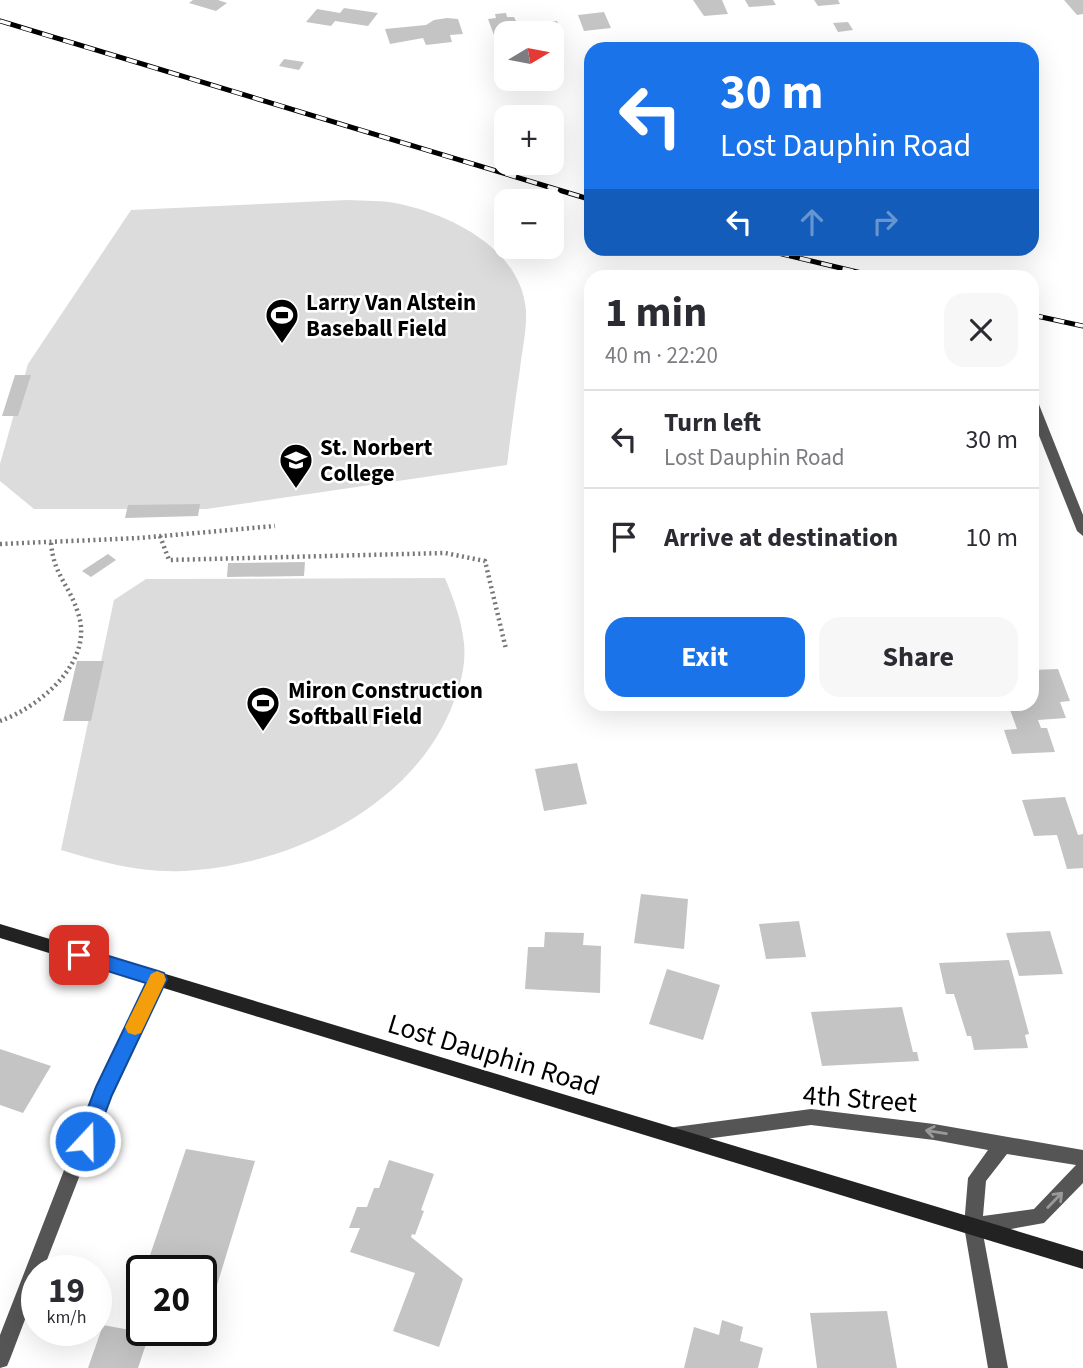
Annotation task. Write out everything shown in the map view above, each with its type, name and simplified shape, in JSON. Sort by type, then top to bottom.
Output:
[{"type":"main road","name":"Lost Dauphin Road","points":[[0,931],[1083,1260]]},
{"type":"street","points":[[1039,420],[1083,531]]},
{"type":"street","points":[[0,1359],[103,1093],[158,979]]},
{"type":"street","name":"4th Street","points":[[671,1136],[811,1117],[934,1132],[1083,1158]]},
{"type":"street","points":[[998,1368],[973,1226],[977,1178],[1003,1145]]},
{"type":"street","points":[[973,1226],[1038,1217],[1083,1171]]},
{"type":"path","points":[[0,544],[160,537],[275,526]]},
{"type":"path","points":[[160,537],[169,560],[445,553],[485,561],[506,649]]},
{"type":"path","points":[[0,722],[23,712],[57,684],[69,666],[81,637],[81,622],[76,606],[55,571],[51,542]]},
{"type":"shaded area","name":"Larry Van Alstein Baseball Field","points":[[347,200],[380,201],[420,209],[462,227],[481,239],[494,250],[494,259],[503,259],[512,270],[522,289],[526,311],[507,465],[207,509],[34,509],[0,481],[0,464],[28,364],[131,210]]},
{"type":"shaded area","name":"Miron Construction Softball Field","points":[[445,578],[463,635],[464,659],[459,688],[437,737],[413,769],[383,797],[350,820],[313,839],[275,854],[236,864],[197,870],[144,870],[61,850],[114,600],[146,579]]},
{"type":"building","points":[[193,0],[218,0],[227,3],[216,11],[189,3]]},
{"type":"building","points":[[693,0],[722,0],[728,14],[704,16]]},
{"type":"building","points":[[745,0],[773,0],[776,5],[749,7]]},
{"type":"building","points":[[814,0],[838,0],[840,4],[818,6]]},
{"type":"building","points":[[1064,0],[1083,0],[1083,14],[1077,15]]},
{"type":"building","points":[[344,8],[378,13],[368,26],[335,21],[331,26],[306,22],[317,9],[340,13]]},
{"type":"building","points":[[604,12],[611,28],[584,31],[578,15]]},
{"type":"building","points":[[506,13],[507,17],[514,17],[516,21],[494,21],[494,35],[488,19],[496,18],[495,14]]},
{"type":"building","points":[[458,19],[463,34],[450,35],[452,42],[426,45],[423,38],[390,44],[385,29],[426,25],[434,20]]},
{"type":"building","points":[[848,22],[853,30],[838,32],[833,23]]},
{"type":"building","points":[[284,59],[304,62],[299,70],[279,66]]},
{"type":"building","points":[[15,375],[31,375],[18,416],[2,416]]},
{"type":"building","points":[[200,504],[198,516],[125,518],[128,505]]},
{"type":"building","points":[[108,554],[116,560],[91,577],[82,571]]},
{"type":"building","points":[[305,562],[304,576],[227,577],[228,563]]},
{"type":"building","points":[[77,661],[104,661],[91,721],[63,721]]},
{"type":"building","points":[[1058,669],[1070,701],[1060,702],[1066,718],[1038,720],[1041,728],[1047,728],[1055,752],[1012,754],[1004,730],[1017,729],[1011,711],[1039,711],[1039,670]]},
{"type":"building","points":[[577,763],[587,804],[544,811],[535,769]]},
{"type":"building","points":[[1065,797],[1078,835],[1083,834],[1083,868],[1067,869],[1057,835],[1034,836],[1022,800]]},
{"type":"building","points":[[641,894],[688,899],[684,949],[634,943]]},
{"type":"building","points":[[799,921],[806,957],[766,959],[759,924]]},
{"type":"building","points":[[1050,931],[1063,974],[1019,976],[1006,933]]},
{"type":"building","points":[[545,932],[584,933],[583,945],[601,946],[600,993],[525,989],[528,947],[544,947]]},
{"type":"building","points":[[1009,960],[1029,1034],[1025,1035],[1028,1048],[974,1050],[954,994],[946,994],[939,963]]},
{"type":"building","points":[[667,969],[720,985],[703,1040],[649,1024]]},
{"type":"building","points":[[902,1007],[913,1052],[917,1052],[919,1061],[822,1066],[811,1012]]},
{"type":"building","points":[[0,1049],[51,1066],[23,1113],[0,1105]]},
{"type":"building","points":[[186,1149],[255,1161],[217,1285],[217,1255],[150,1255]]},
{"type":"building","points":[[389,1160],[434,1174],[421,1210],[424,1211],[415,1235],[412,1234],[411,1237],[463,1279],[439,1347],[393,1331],[415,1273],[350,1252],[360,1228],[349,1228],[357,1207],[367,1207],[374,1188],[379,1188]]},
{"type":"building","points":[[887,1311],[897,1368],[817,1368],[810,1313]]},
{"type":"building","points":[[722,1320],[743,1327],[740,1341],[763,1348],[758,1368],[684,1368],[694,1327],[719,1335]]},
{"type":"building","points":[[112,1327],[126,1329],[126,1346],[145,1346],[138,1368],[88,1368],[96,1346],[112,1346]]},
{"type":"railway","points":[[0,21],[584,198]]},
{"type":"railway","points":[[790,256],[849,270]]},
{"type":"railway","points":[[1039,317],[1083,326]]},
{"type":"slow traffic","points":[[135,1027],[157,980]]},
{"type":"place","name":"Larry Van Alstein Baseball Field","points":[[282,345]]},
{"type":"place","name":"St. Norbert College","points":[[296,490]]},
{"type":"place","name":"Miron Construction Softball Field","points":[[263,733]]},
{"type":"route","points":[[79,955],[158,979],[103,1093],[85,1141]]}]
